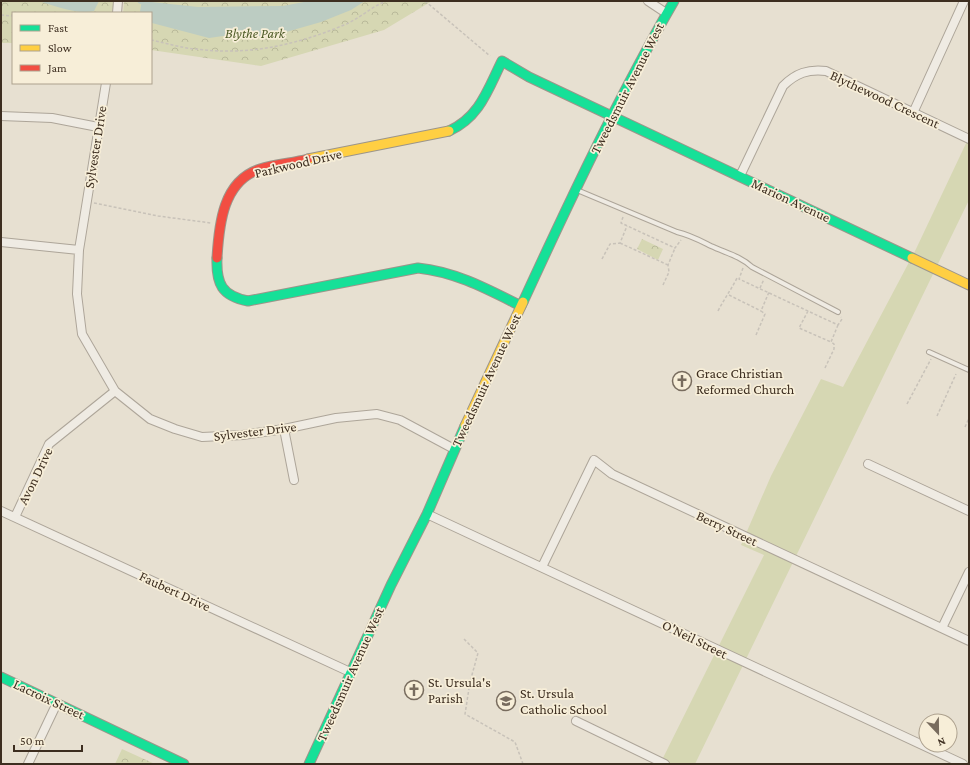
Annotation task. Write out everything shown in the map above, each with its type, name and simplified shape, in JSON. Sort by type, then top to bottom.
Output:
[{"type":"street","points":[[117,12],[118,1]]},
{"type":"street","points":[[648,1],[666,13]]},
{"type":"street","name":"Tweedsmuir Avenue West","points":[[309,764],[391,585],[428,514],[454,449],[575,190],[641,58],[674,1]]},
{"type":"street","points":[[913,113],[964,1]]},
{"type":"street","name":"Parkwood Drive","points":[[521,306],[457,275],[434,269],[418,268],[248,301],[236,298],[224,289],[216,277],[221,224],[227,200],[234,187],[244,177],[260,169],[443,133],[460,127],[476,114],[502,61],[529,77],[613,115]]},
{"type":"street","name":"Blythewood Crescent","points":[[740,176],[783,86],[792,77],[801,72],[815,70],[826,71],[969,139]]},
{"type":"street","name":"Sylvester Drive","points":[[106,84],[79,250],[77,294],[82,334],[115,391],[150,419],[175,429],[202,437],[243,435],[284,429],[336,418],[377,414],[400,420],[454,449]]},
{"type":"street","name":"Marion Avenue","points":[[613,115],[969,285]]},
{"type":"street","points":[[1,116],[52,118],[98,126]]},
{"type":"street","points":[[1,242],[79,250]]},
{"type":"street","name":"Avon Drive","points":[[15,518],[49,444],[115,391]]},
{"type":"street","points":[[284,429],[294,480]]},
{"type":"street","name":"Berry Street","points":[[542,567],[594,460],[612,474],[969,641]]},
{"type":"street","points":[[868,464],[969,511]]},
{"type":"street","name":"Faubert Drive","points":[[1,511],[350,672]]},
{"type":"street","name":"O'Neil Street","points":[[428,514],[963,764]]},
{"type":"street","points":[[942,628],[969,572]]},
{"type":"street","name":"Lacroix Street","points":[[1,677],[184,764]]},
{"type":"street","points":[[28,764],[57,703]]},
{"type":"street","points":[[576,722],[665,764]]},
{"type":"lane","points":[[575,190],[677,232],[691,235],[712,246],[742,258],[752,267],[838,312]]},
{"type":"lane","points":[[929,352],[969,370]]},
{"type":"path","points":[[152,40],[195,50],[252,51],[277,47],[306,40],[346,24],[386,1]]},
{"type":"path","points":[[425,1],[490,56]]},
{"type":"path","points":[[1,15],[12,16]]},
{"type":"path","points":[[87,202],[158,216],[221,224]]},
{"type":"path","points":[[623,216],[621,223],[676,248]]},
{"type":"path","points":[[620,243],[628,226]]},
{"type":"path","points":[[663,286],[669,272],[668,265],[682,238]]},
{"type":"path","points":[[602,259],[610,244],[620,243],[668,265]]},
{"type":"path","points":[[718,311],[723,300],[729,295],[737,278],[739,279],[744,267],[741,262]]},
{"type":"path","points":[[739,279],[838,325]]},
{"type":"path","points":[[761,311],[769,292]]},
{"type":"path","points":[[729,295],[765,314],[756,335]]},
{"type":"path","points":[[808,311],[800,328],[834,344],[834,349],[825,368]]},
{"type":"path","points":[[831,342],[842,319],[838,312]]},
{"type":"path","points":[[907,404],[934,354]]},
{"type":"path","points":[[937,416],[956,374]]},
{"type":"path","points":[[965,427],[969,418]]},
{"type":"path","points":[[464,639],[478,653],[470,682],[465,714],[515,742],[523,764]]},
{"type":"green space","points":[[1,1],[114,1],[112,12],[12,12],[12,43],[1,43]]},
{"type":"green space","name":"Blythe Park","points":[[124,1],[432,1],[384,30],[261,66],[152,50],[152,12],[123,12]]},
{"type":"green space","points":[[969,137],[969,200],[695,764],[660,764],[764,555],[741,545],[771,476],[821,379],[843,387],[916,249]]},
{"type":"green space","points":[[642,239],[663,249],[658,260],[637,249]]},
{"type":"green space","points":[[122,749],[155,764],[115,764]]},
{"type":"shaded area","points":[[39,1],[99,1],[94,11],[80,12]]},
{"type":"shaded area","points":[[142,1],[198,7],[283,6],[309,1],[365,1],[351,10],[321,22],[279,34],[240,38],[223,36],[209,38],[152,23],[152,12],[140,11]]},
{"type":"waterway","points":[[139,2],[144,4]]},
{"type":"traffic: fast","points":[[523,302],[614,112],[674,1]]},
{"type":"traffic: fast","points":[[449,131],[460,125],[476,110],[487,92],[502,61],[529,77],[912,258]]},
{"type":"traffic: fast","points":[[217,258],[218,275],[222,287],[232,296],[248,301],[418,268],[458,277],[521,306]]},
{"type":"traffic: fast","points":[[309,764],[391,585],[427,514],[465,426]]},
{"type":"traffic: fast","points":[[1,677],[184,764]]},
{"type":"traffic: slow","points":[[308,159],[449,131]]},
{"type":"traffic: slow","points":[[912,258],[969,285]]},
{"type":"traffic: slow","points":[[465,426],[523,302]]},
{"type":"traffic: jam","points":[[217,258],[219,231],[225,205],[238,183],[248,175],[260,169],[308,159]]},
{"type":"place","name":"Grace Christian Reformed Church","points":[[682,381]]},
{"type":"place","name":"St. Ursula's Parish","points":[[414,690]]},
{"type":"place","name":"St. Ursula Catholic School","points":[[506,701]]}]
